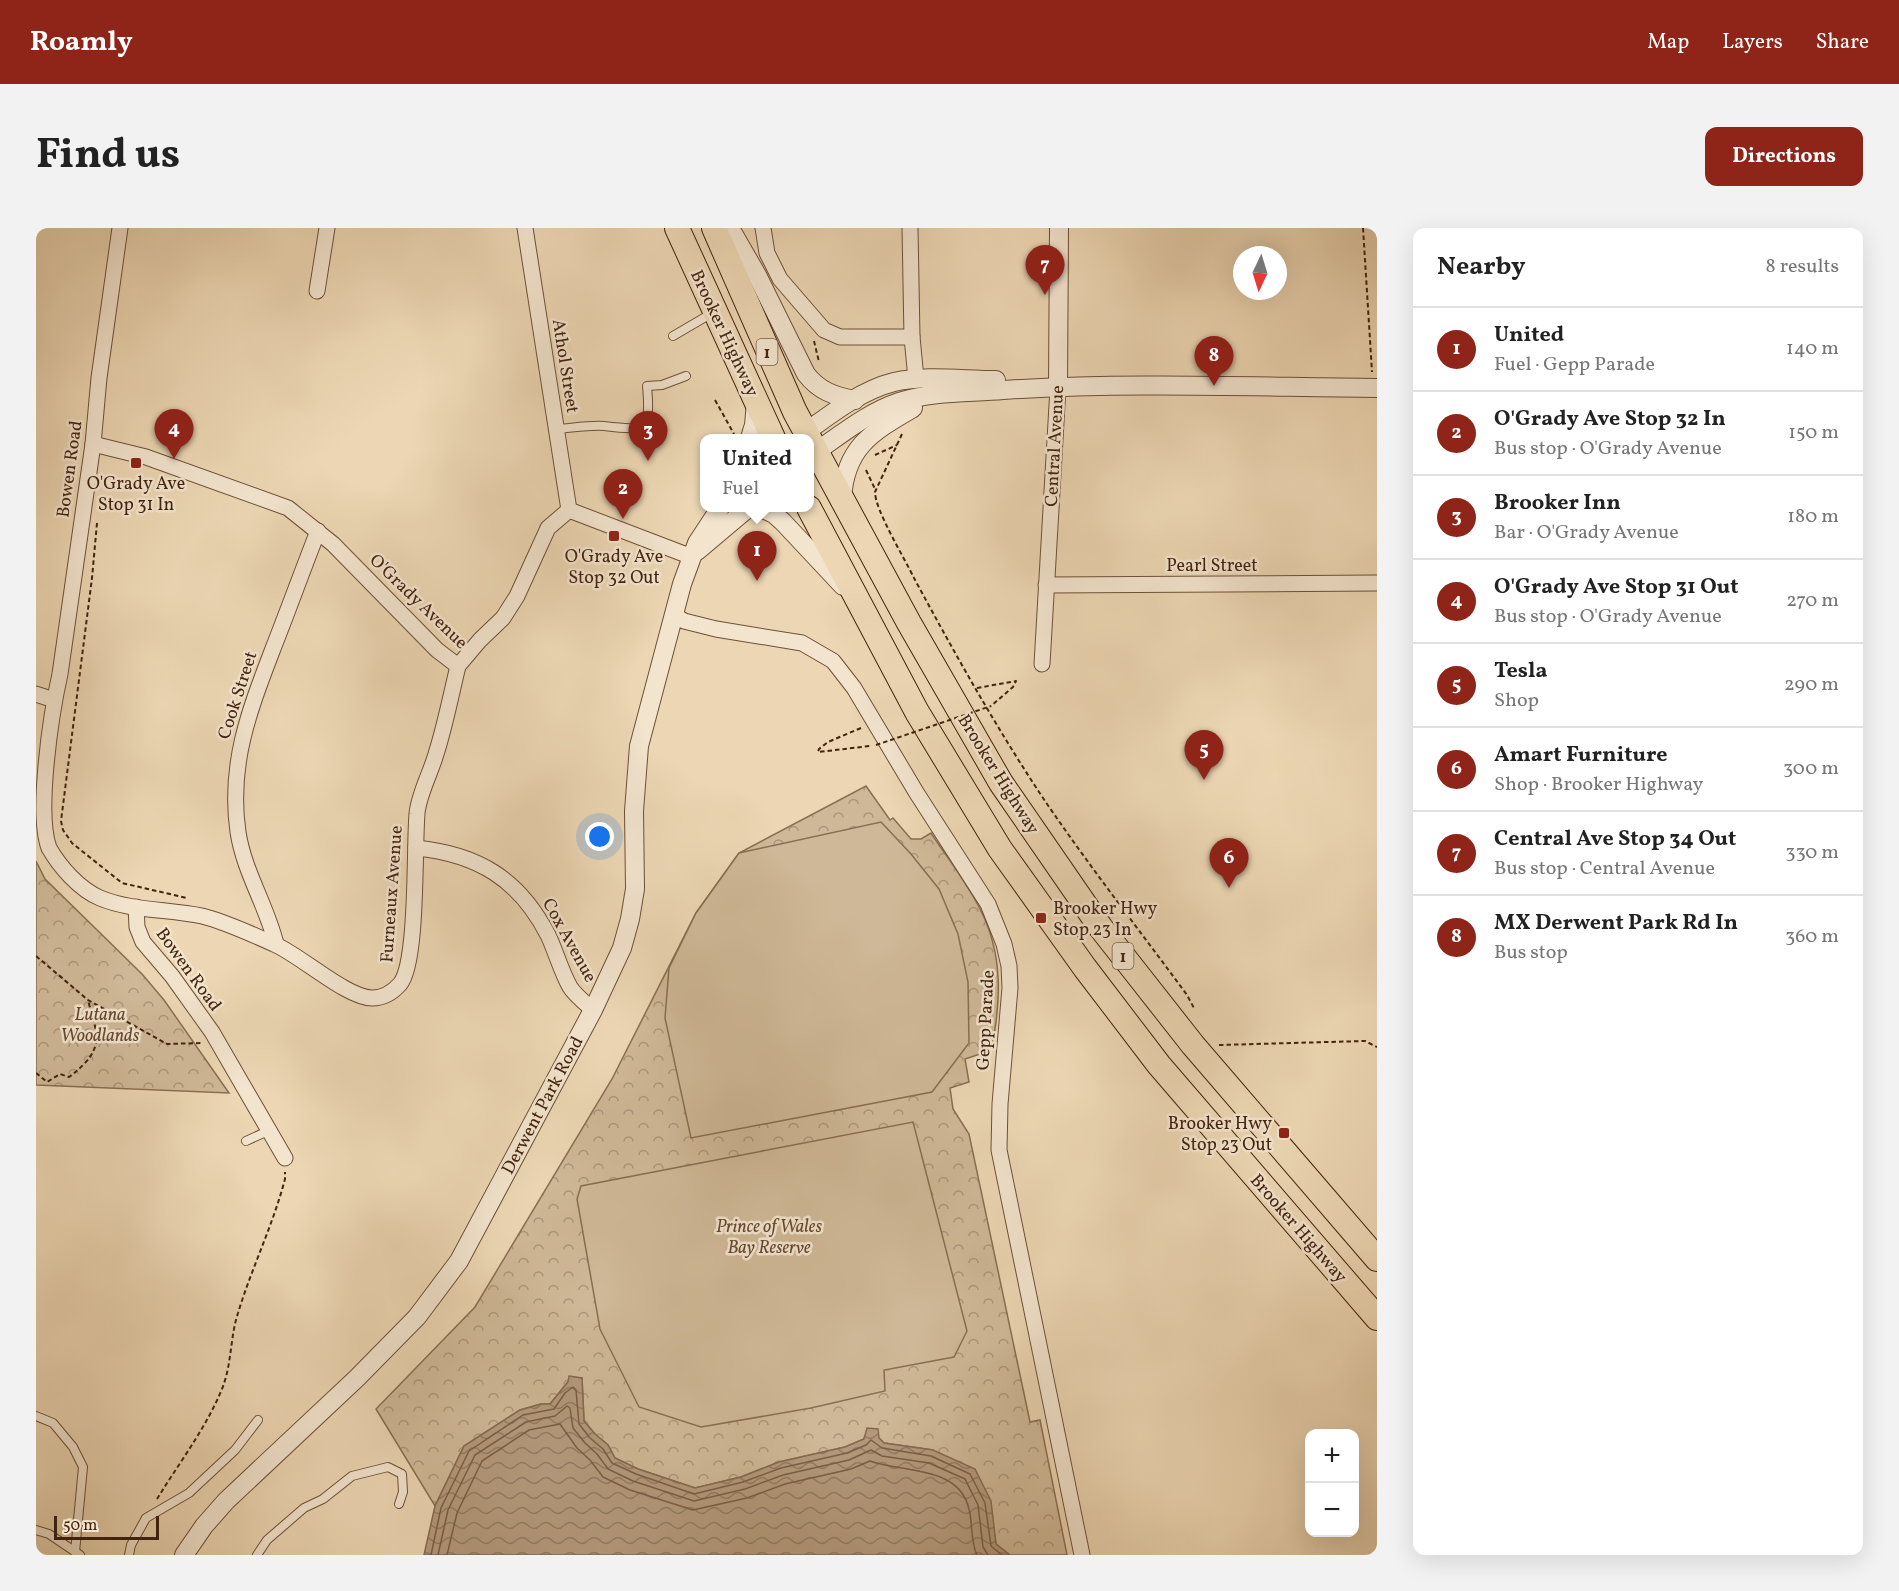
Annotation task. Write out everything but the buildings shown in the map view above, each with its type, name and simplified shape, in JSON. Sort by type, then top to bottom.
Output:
[{"type":"highway","name":"Brooker Highway","points":[[677,228],[770,434]]},
{"type":"highway","name":"Brooker Highway","points":[[714,228],[803,434]]},
{"type":"highway","name":"Brooker Highway","points":[[814,455],[842,499],[909,624],[1001,783],[1101,928],[1193,1045],[1377,1259]]},
{"type":"highway","name":"Brooker Highway","points":[[812,512],[917,712],[1000,849],[1085,968],[1159,1065],[1377,1318]]},
{"type":"street","name":"Bowen Road","points":[[120,228],[99,378],[93,444],[60,674],[41,783],[39,811],[49,848],[71,878],[99,898],[136,907],[137,927],[143,942],[172,976],[216,1040],[285,1158]]},
{"type":"street","points":[[317,291],[327,228]]},
{"type":"street","name":"Athol Street","points":[[525,228],[569,510]]},
{"type":"street","points":[[729,228],[757,275],[806,374],[827,393],[855,399]]},
{"type":"street","points":[[763,228],[767,253],[780,279],[824,330],[840,337],[912,337]]},
{"type":"street","points":[[910,228],[912,337],[916,380]]},
{"type":"street","name":"Central Avenue","points":[[1042,664],[1058,388],[1059,228]]},
{"type":"street","points":[[814,437],[855,399],[892,383],[916,380],[1005,380],[1035,388]]},
{"type":"street","points":[[814,441],[898,403],[927,395],[1035,388],[1214,386],[1375,388]]},
{"type":"street","points":[[842,499],[847,467],[866,440],[888,422],[922,402],[948,394]]},
{"type":"street","points":[[746,434],[755,419],[756,400]]},
{"type":"street","name":"O'Grady Avenue","points":[[93,444],[137,454],[288,508],[318,531],[437,650],[458,666],[503,618],[517,596],[548,528],[569,510]]},
{"type":"street","points":[[569,510],[694,551]]},
{"type":"street","points":[[694,551],[706,512]]},
{"type":"street","name":"Derwent Park Road","points":[[183,1555],[226,1501],[357,1378],[417,1317],[459,1261],[593,1010],[622,948],[630,919],[635,889],[633,811],[639,746],[673,614],[694,551],[717,512]]},
{"type":"street","points":[[694,551],[742,512]]},
{"type":"street","points":[[770,512],[801,539],[861,605]]},
{"type":"street","name":"Cook Street","points":[[276,944],[271,924],[244,860],[238,832],[235,803],[240,744],[252,704],[318,531]]},
{"type":"street","name":"Pearl Street","points":[[1046,585],[1377,583]]},
{"type":"street","name":"Gepp Parade","points":[[673,614],[684,621],[716,629],[802,643],[822,653],[842,670],[988,904],[1004,944],[1009,966],[1010,988],[999,1104],[999,1150],[1082,1555]]},
{"type":"street","name":"Furneaux Avenue","points":[[136,907],[170,910],[206,917],[276,944],[354,994],[372,998],[389,995],[401,983],[408,964],[412,933],[417,811],[437,752],[458,666]]},
{"type":"street","points":[[36,694],[54,700]]},
{"type":"street","name":"Cox Avenue","points":[[416,848],[442,850],[470,859],[499,874],[526,902],[548,934],[571,989],[593,1010]]},
{"type":"lane","points":[[674,336],[715,312]]},
{"type":"lane","points":[[557,429],[603,426],[637,428],[643,424],[650,412],[647,386],[662,385],[686,376]]},
{"type":"lane","points":[[246,1141],[268,1131]]},
{"type":"lane","points":[[36,1416],[53,1423],[73,1447],[84,1467],[77,1553],[49,1534],[36,1530]]},
{"type":"lane","points":[[129,1555],[131,1545],[146,1518],[189,1493],[235,1450],[258,1419]]},
{"type":"lane","points":[[257,1555],[267,1540],[304,1508],[323,1499],[352,1476],[388,1467],[402,1474],[404,1492],[399,1504]]},
{"type":"path","points":[[1364,228],[1375,388]]},
{"type":"path","points":[[715,400],[727,423],[739,434]]},
{"type":"path","points":[[907,425],[875,489],[875,500],[894,540],[941,628],[1046,801],[1187,995],[1195,1010]]},
{"type":"path","points":[[873,456],[897,445]]},
{"type":"path","points":[[862,464],[875,489]]},
{"type":"path","points":[[84,499],[98,525],[61,821],[63,830],[72,843],[122,882],[190,898]]},
{"type":"path","points":[[874,722],[828,742],[818,752],[876,745],[991,706],[1013,687],[1016,681],[976,688]]},
{"type":"path","points":[[36,956],[88,999],[167,1044],[193,1044],[216,1040]]},
{"type":"path","points":[[36,1073],[47,1082],[64,1073],[69,1077],[89,1059],[96,1049],[97,1036],[88,999]]},
{"type":"path","points":[[1193,1045],[1365,1041],[1377,1047]]},
{"type":"path","points":[[146,1518],[194,1440],[223,1387],[230,1362],[237,1315],[279,1204],[285,1179],[285,1158]]},
{"type":"green space","name":"Prince of Wales Bay Reserve","points":[[866,786],[890,820],[893,818],[911,839],[921,839],[931,833],[976,901],[993,944],[997,961],[998,995],[992,1047],[986,1052],[965,1059],[969,1082],[950,1088],[953,1109],[969,1134],[1030,1422],[1040,1420],[1067,1555],[1010,1555],[996,1544],[993,1525],[933,1450],[884,1443],[879,1438],[864,1439],[845,1447],[779,1462],[741,1477],[695,1488],[638,1469],[615,1458],[608,1445],[584,1421],[582,1378],[568,1382],[550,1404],[520,1410],[464,1446],[435,1506],[376,1409],[475,1307],[612,1079],[696,913],[739,853]]},
{"type":"green space","points":[[881,822],[939,889],[958,934],[968,982],[969,1043],[932,1092],[691,1138],[665,1018],[669,968],[696,913],[739,853]]},
{"type":"green space","name":"Lutana Woodlands","points":[[36,861],[45,879],[142,974],[164,1000],[229,1093],[36,1085]]},
{"type":"green space","points":[[913,1122],[967,1331],[954,1357],[884,1370],[885,1391],[811,1408],[701,1427],[639,1407],[600,1329],[577,1199],[581,1186]]},
{"type":"water","points":[[569,1376],[582,1378],[584,1421],[608,1445],[615,1458],[638,1469],[695,1488],[741,1477],[779,1462],[845,1447],[864,1439],[867,1428],[878,1429],[879,1438],[884,1443],[933,1450],[975,1469],[991,1501],[996,1544],[1010,1555],[424,1555],[435,1506],[464,1446],[520,1410],[550,1404],[568,1382]]},
{"type":"place","name":"Central Ave Stop 34 Out","points":[[1045,295]]},
{"type":"place","name":"MX Derwent Park Rd In","points":[[1214,386]]},
{"type":"place","name":"O'Grady Ave Stop 31 Out","points":[[174,459]]},
{"type":"place","name":"Brooker Inn","points":[[648,461]]},
{"type":"place","name":"O'Grady Ave Stop 31 In","points":[[136,463]]},
{"type":"place","name":"O'Grady Ave Stop 32 In","points":[[623,519]]},
{"type":"place","name":"O'Grady Ave Stop 32 Out","points":[[614,536]]},
{"type":"place","name":"United","points":[[757,581]]},
{"type":"place","name":"Tesla","points":[[1204,780]]},
{"type":"place","name":"Amart Furniture","points":[[1229,888]]},
{"type":"place","name":"Brooker Hwy Stop 23 In","points":[[1041,918]]},
{"type":"place","name":"Brooker Hwy Stop 23 Out","points":[[1284,1133]]}]
